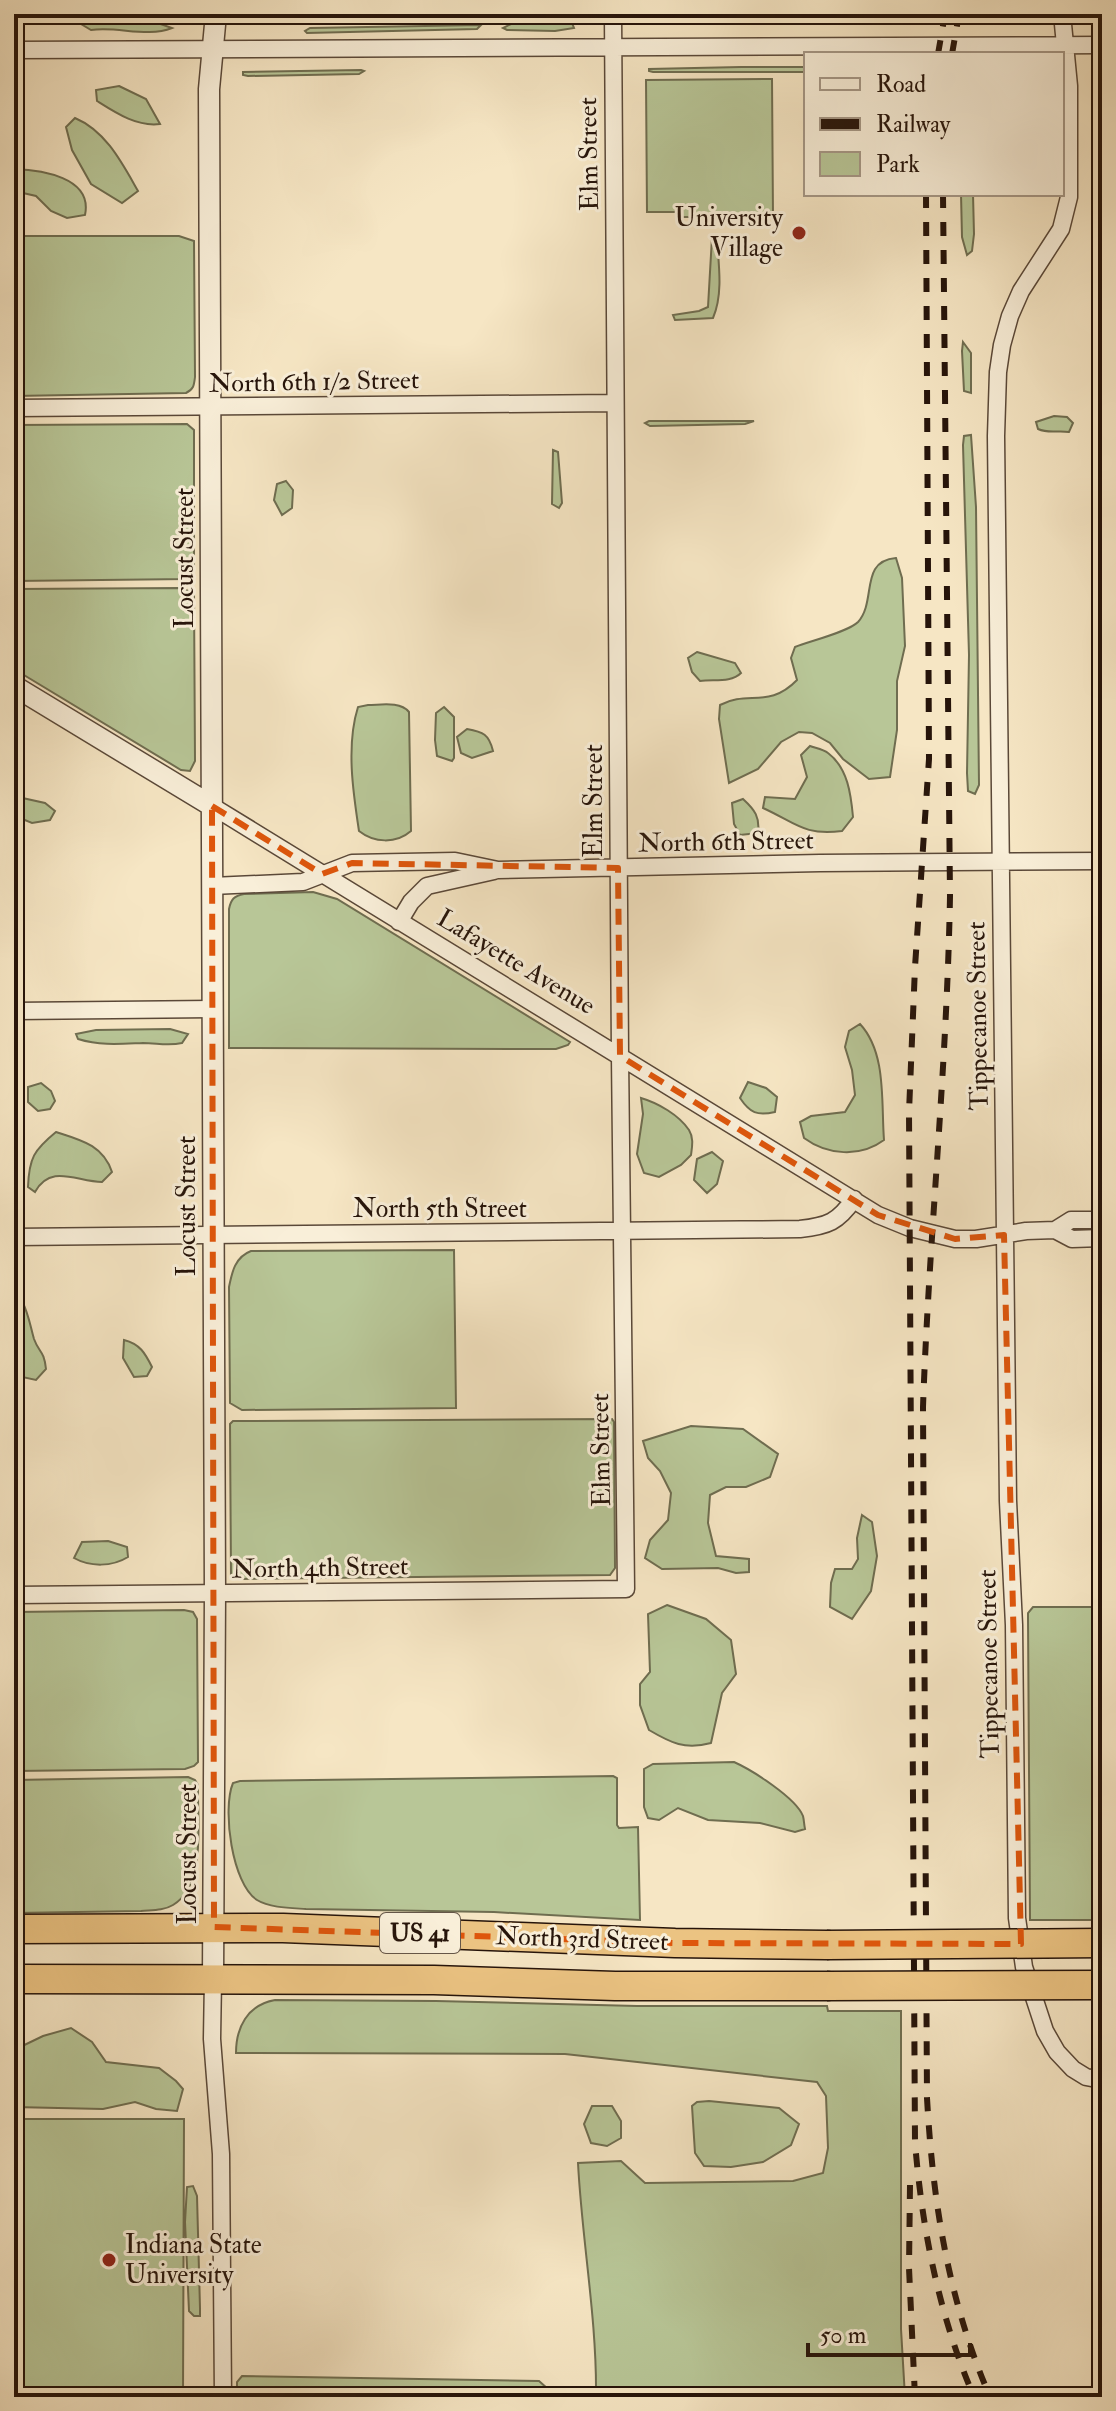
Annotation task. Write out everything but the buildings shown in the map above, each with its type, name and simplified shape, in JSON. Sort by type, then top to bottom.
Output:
[{"type":"highway","name":"North 3rd Street","points":[[14,1929],[283,1928],[675,1943],[827,1945],[1102,1943]]},
{"type":"highway","name":"North 3rd Street","points":[[14,1979],[434,1980],[630,1986],[1102,1985]]},
{"type":"street","name":"Locust Street","points":[[216,14],[209,89],[215,1593],[212,2039],[221,2154],[223,2397]]},
{"type":"street","name":"Elm Street","points":[[613,14],[626,1589]]},
{"type":"street","name":"Tippecanoe Street","points":[[1062,14],[1069,86],[1071,177],[1066,215],[1052,246],[1021,291],[1010,316],[998,372],[996,451],[1008,1501],[1014,1625],[1017,1918],[1024,1967],[1045,2031],[1057,2052],[1073,2069],[1086,2077],[1102,2080]]},
{"type":"street","points":[[14,50],[1102,45]]},
{"type":"street","name":"North 6th 1/2 Street","points":[[14,408],[615,403]]},
{"type":"street","name":"Lafayette Avenue","points":[[14,686],[878,1215],[897,1224],[955,1239],[1004,1235]]},
{"type":"street","name":"North 6th Street","points":[[212,886],[303,882],[352,863],[455,861],[498,870],[1102,861]]},
{"type":"street","points":[[399,922],[411,902],[427,886],[498,870]]},
{"type":"street","points":[[14,1011],[213,1009]]},
{"type":"street","name":"North 5th Street","points":[[14,1237],[810,1228],[833,1222],[843,1215],[854,1199]]},
{"type":"street","points":[[1055,1230],[1071,1220],[1102,1220]]},
{"type":"street","points":[[1004,1235],[1055,1230],[1072,1239],[1102,1238]]},
{"type":"street","name":"North 4th Street","points":[[14,1595],[626,1589]]},
{"type":"highlighted area","points":[[212,806],[322,874],[352,863],[618,868],[620,1056],[878,1215],[955,1239],[1004,1235],[1021,1944],[675,1943],[214,1927]]},
{"type":"green space","points":[[97,18],[152,21],[172,28],[153,32],[91,30],[81,24]]},
{"type":"green space","points":[[572,23],[574,28],[555,31],[503,28],[511,24]]},
{"type":"green space","points":[[481,25],[477,29],[305,31],[310,28]]},
{"type":"green space","points":[[804,67],[804,72],[653,72],[649,69]]},
{"type":"green space","points":[[364,71],[359,74],[243,75],[243,72]]},
{"type":"green space","points":[[772,79],[773,217],[681,217],[681,212],[647,212],[646,80]]},
{"type":"green space","points":[[119,86],[146,99],[160,124],[135,121],[97,101],[96,90]]},
{"type":"green space","points":[[1093,101],[1099,110],[1102,206],[1099,212],[1094,209],[1093,197]]},
{"type":"green space","points":[[75,118],[104,139],[138,191],[122,203],[91,184],[72,150],[66,127]]},
{"type":"green space","points":[[14,169],[50,174],[73,184],[85,202],[85,215],[67,218],[51,211],[36,196],[14,191]]},
{"type":"green space","points":[[961,196],[973,196],[974,234],[972,251],[967,255],[962,237]]},
{"type":"green space","points":[[14,236],[179,236],[194,241],[195,377],[192,388],[186,393],[14,396]]},
{"type":"green space","points":[[712,237],[717,241],[720,280],[713,318],[675,320],[673,315],[708,307]]},
{"type":"green space","points":[[963,342],[971,353],[971,393],[964,391]]},
{"type":"green space","points":[[1054,416],[1067,417],[1073,423],[1069,432],[1038,429],[1036,422]]},
{"type":"green space","points":[[754,421],[745,424],[650,426],[645,423]]},
{"type":"green space","points":[[187,424],[194,430],[194,574],[188,579],[14,581],[14,425]]},
{"type":"green space","points":[[971,435],[976,507],[979,785],[975,794],[968,791],[967,773],[969,655],[963,445],[964,436]]},
{"type":"green space","points":[[553,450],[558,452],[562,503],[559,508],[552,504]]},
{"type":"green space","points":[[286,481],[293,490],[292,508],[282,515],[274,500],[277,484]]},
{"type":"green space","points":[[896,558],[902,578],[905,646],[897,681],[897,730],[890,777],[869,779],[843,759],[830,743],[812,733],[799,732],[781,742],[758,769],[729,783],[719,719],[720,705],[740,699],[768,697],[787,689],[797,680],[791,658],[795,647],[838,633],[858,622],[864,613],[877,566]]},
{"type":"green space","points":[[180,588],[194,593],[195,761],[190,771],[181,770],[14,669],[14,589]]},
{"type":"green space","points":[[697,652],[735,663],[741,673],[727,679],[700,681],[692,672],[688,658]]},
{"type":"green space","points":[[396,705],[409,712],[411,831],[392,840],[371,838],[359,831],[353,785],[352,737],[358,707]]},
{"type":"green space","points":[[444,707],[454,717],[452,761],[437,756],[436,713]]},
{"type":"green space","points":[[467,729],[484,735],[493,751],[472,758],[461,753],[457,737]]},
{"type":"green space","points":[[810,746],[828,753],[844,774],[853,817],[842,831],[809,830],[763,808],[765,797],[795,799],[807,777],[801,755]]},
{"type":"green space","points":[[18,797],[45,803],[55,811],[50,820],[32,823],[15,816],[14,800]]},
{"type":"green space","points":[[743,799],[756,814],[758,833],[740,835],[734,824],[732,803]]},
{"type":"green space","points":[[313,892],[337,899],[570,1042],[556,1049],[229,1048],[229,909],[232,900],[244,894]]},
{"type":"green space","points":[[860,1024],[869,1036],[879,1064],[884,1140],[865,1150],[833,1151],[804,1138],[800,1122],[811,1116],[845,1112],[855,1095],[845,1047],[849,1031]]},
{"type":"green space","points":[[170,1029],[188,1034],[182,1043],[110,1044],[78,1039],[76,1034],[96,1030]]},
{"type":"green space","points":[[748,1082],[766,1088],[777,1097],[775,1112],[763,1114],[747,1107],[740,1098]]},
{"type":"green space","points":[[41,1083],[51,1091],[55,1101],[50,1109],[38,1111],[28,1102],[28,1087]]},
{"type":"green space","points":[[641,1098],[674,1115],[692,1136],[691,1155],[681,1165],[659,1177],[644,1173],[637,1154],[643,1114]]},
{"type":"green space","points":[[56,1132],[97,1150],[112,1172],[102,1182],[57,1176],[41,1183],[35,1192],[28,1187],[34,1155]]},
{"type":"green space","points":[[712,1152],[723,1161],[717,1184],[707,1193],[694,1180],[697,1159]]},
{"type":"green space","points":[[454,1250],[456,1408],[242,1410],[230,1403],[229,1287],[241,1257],[251,1251]]},
{"type":"green space","points":[[22,1301],[45,1363],[46,1369],[36,1380],[22,1377],[15,1348],[15,1319]]},
{"type":"green space","points":[[124,1340],[138,1347],[147,1357],[152,1367],[147,1376],[134,1377],[123,1358]]},
{"type":"green space","points":[[612,1419],[615,1568],[610,1575],[231,1577],[230,1424],[233,1421]]},
{"type":"green space","points":[[691,1426],[743,1429],[778,1454],[770,1477],[746,1487],[726,1487],[710,1495],[708,1523],[716,1556],[749,1559],[749,1572],[736,1573],[718,1568],[662,1569],[645,1558],[650,1540],[668,1520],[671,1493],[660,1471],[648,1458],[643,1441]]},
{"type":"green space","points":[[862,1515],[872,1522],[877,1556],[871,1591],[852,1619],[830,1607],[831,1583],[835,1569],[852,1569],[858,1559],[857,1538]]},
{"type":"green space","points":[[108,1541],[127,1547],[128,1557],[101,1565],[74,1558],[82,1542]]},
{"type":"green space","points":[[667,1605],[706,1619],[731,1640],[736,1674],[722,1693],[711,1743],[686,1745],[657,1735],[649,1730],[640,1705],[640,1684],[650,1672],[648,1614]]},
{"type":"green space","points":[[1033,1607],[1102,1607],[1102,1920],[1030,1920],[1028,1613]]},
{"type":"green space","points":[[14,1612],[193,1612],[197,1619],[198,1762],[194,1766],[185,1769],[14,1771]]},
{"type":"green space","points":[[734,1762],[792,1801],[803,1816],[805,1829],[795,1832],[760,1823],[708,1820],[678,1808],[659,1820],[648,1818],[644,1807],[644,1769],[653,1764]]},
{"type":"green space","points":[[188,1777],[198,1785],[198,1851],[191,1883],[184,1896],[173,1905],[141,1911],[14,1913],[14,1780]]},
{"type":"green space","points":[[617,1778],[617,1825],[619,1828],[638,1827],[640,1920],[494,1912],[274,1906],[257,1900],[241,1879],[229,1827],[230,1795],[233,1783],[240,1781]]},
{"type":"green space","points":[[275,2000],[827,2006],[828,2011],[901,2011],[901,2329],[905,2397],[596,2397],[594,2338],[578,2163],[621,2161],[645,2183],[793,2181],[823,2173],[828,2148],[826,2096],[817,2082],[565,2054],[236,2053],[238,2035],[250,2012]]},
{"type":"green space","points":[[71,2028],[92,2042],[106,2062],[159,2068],[176,2081],[183,2089],[177,2111],[156,2109],[135,2102],[103,2109],[14,2107],[14,2050],[43,2036]]},
{"type":"green space","points":[[697,2102],[779,2108],[799,2124],[791,2145],[763,2162],[731,2167],[704,2166],[695,2153],[692,2106]]},
{"type":"green space","points":[[592,2106],[612,2106],[621,2121],[621,2138],[607,2146],[591,2143],[584,2124]]},
{"type":"green space","name":"Indiana State University","points":[[14,2119],[184,2119],[183,2397],[14,2397]]},
{"type":"green space","points":[[193,2186],[197,2196],[200,2316],[194,2316],[189,2311],[185,2222],[187,2187]]},
{"type":"green space","points":[[242,2376],[539,2381],[557,2397],[237,2397],[237,2382]]},
{"type":"railway","points":[[938,52],[945,14]]},
{"type":"railway","points":[[952,52],[959,14]]},
{"type":"railway","points":[[926,196],[929,759],[909,1112],[915,2142],[922,2207],[934,2272],[951,2335],[974,2397]]},
{"type":"railway","points":[[943,196],[950,896],[923,1407],[927,2098],[933,2176],[945,2250],[963,2324],[990,2397]]},
{"type":"railway","points":[[910,2185],[909,2268],[915,2397]]},
{"type":"place","name":"University Village","points":[[799,233]]},
{"type":"place","name":"Indiana State University","points":[[109,2260]]}]
